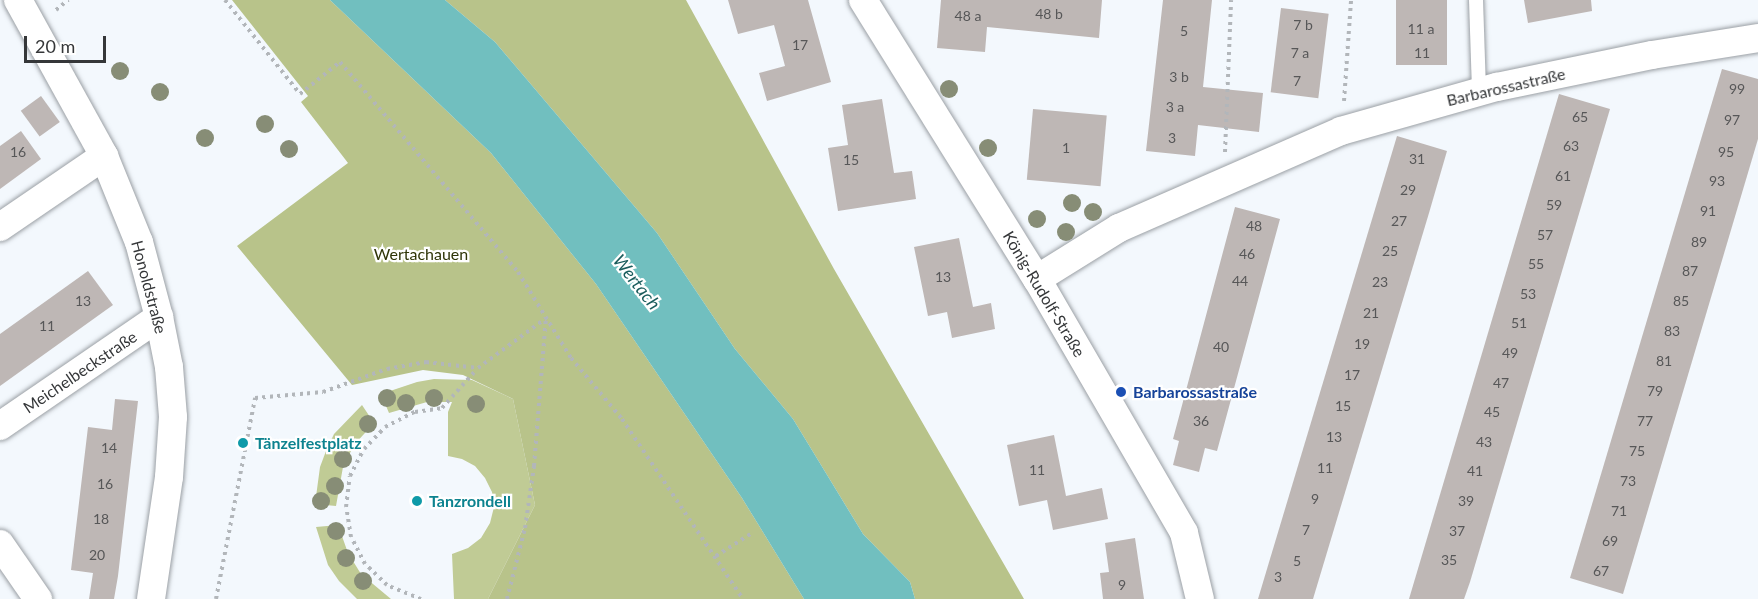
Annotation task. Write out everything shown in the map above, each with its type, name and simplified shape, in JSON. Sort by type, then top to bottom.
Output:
[{"type":"street","points":[[0,8],[11,0]]},
{"type":"street","name":"Honoldstraße","points":[[18,0],[104,156],[139,242],[159,317],[169,368],[173,417],[169,477],[151,599]]},
{"type":"street","name":"König-Rudolf-Straße","points":[[863,0],[1037,279],[1184,534],[1200,599]]},
{"type":"street","name":"Barbarossastraße","points":[[1037,279],[1119,228],[1341,131],[1479,92],[1652,56],[1758,38]]},
{"type":"street","points":[[0,227],[104,156]]},
{"type":"street","name":"Meichelbeckstraße","points":[[0,426],[159,317]]},
{"type":"street","points":[[0,544],[38,599]]},
{"type":"lane","points":[[1476,0],[1479,92]]},
{"type":"path","points":[[225,0],[300,94],[340,62],[518,272],[571,358],[622,419],[743,599]]},
{"type":"path","points":[[1223,181],[1231,0]]},
{"type":"path","points":[[1341,131],[1351,0]]},
{"type":"path","points":[[421,599],[387,585],[365,564],[351,537],[349,527],[346,507],[350,476],[364,449],[385,427],[415,412],[442,408],[478,368],[546,318]]},
{"type":"path","points":[[507,599],[525,528],[534,466],[546,318]]},
{"type":"path","points":[[216,599],[255,398],[323,392],[387,369],[426,362],[478,368]]},
{"type":"path","points":[[716,556],[752,533]]},
{"type":"green space","name":"Wertachauen","points":[[232,0],[330,0],[491,153],[596,284],[742,498],[804,599],[488,599],[535,505],[513,399],[463,375],[423,370],[352,385],[237,246],[348,163],[301,102],[308,96]]},
{"type":"green space","points":[[445,0],[686,0],[834,269],[1024,599],[915,599],[910,582],[863,534],[793,419],[735,349],[657,233],[495,42]]},
{"type":"green space","points":[[434,379],[472,380],[513,399],[535,505],[488,599],[454,599],[452,554],[468,548],[481,538],[490,523],[494,507],[492,492],[485,478],[475,466],[462,459],[448,456],[448,412],[452,402],[427,402],[389,413],[381,394]]},
{"type":"green space","points":[[362,405],[374,423],[354,445],[343,467],[336,506],[315,504],[320,467],[334,434]]},
{"type":"green space","points":[[338,525],[348,553],[361,574],[391,599],[357,599],[339,581],[328,565],[316,527]]},
{"type":"water","name":"Wertach","points":[[330,0],[445,0],[495,42],[657,233],[735,349],[793,419],[863,534],[910,582],[915,599],[804,599],[742,498],[596,284],[491,153]]},
{"type":"building","points":[[728,0],[808,0],[831,82],[767,101],[759,73],[785,66],[774,25],[738,34]]},
{"type":"building","points":[[941,0],[1102,0],[1099,38],[987,27],[985,52],[937,48]]},
{"type":"building","points":[[1163,0],[1212,0],[1203,87],[1263,93],[1259,132],[1198,125],[1195,156],[1146,151]]},
{"type":"building","points":[[1396,0],[1447,0],[1447,65],[1396,65]]},
{"type":"building","points":[[1524,0],[1591,0],[1592,11],[1528,23]]},
{"type":"building","points":[[1281,8],[1329,14],[1318,98],[1271,92]]},
{"type":"building","points":[[1722,69],[1758,79],[1758,139],[1623,594],[1570,578]]},
{"type":"building","points":[[1559,94],[1610,109],[1470,582],[1464,599],[1409,599]]},
{"type":"building","points":[[41,96],[60,122],[40,137],[21,111]]},
{"type":"building","points":[[882,99],[894,173],[912,171],[916,199],[838,211],[828,148],[848,145],[842,105]]},
{"type":"building","points":[[1033,109],[1107,115],[1101,186],[1027,180]]},
{"type":"building","points":[[21,131],[41,159],[0,189],[0,146]]},
{"type":"building","points":[[1397,136],[1447,151],[1429,213],[1313,599],[1258,599]]},
{"type":"building","points":[[1235,207],[1280,219],[1217,451],[1205,448],[1199,472],[1173,465],[1179,441],[1173,439]]},
{"type":"building","points":[[959,238],[973,307],[991,303],[995,329],[952,338],[947,312],[928,316],[914,247]]},
{"type":"building","points":[[88,271],[113,305],[0,386],[0,334]]},
{"type":"building","points":[[115,399],[138,401],[118,576],[114,599],[89,599],[93,573],[71,570],[88,427],[112,430]]},
{"type":"building","points":[[1054,435],[1066,496],[1102,488],[1108,519],[1053,530],[1047,500],[1019,506],[1007,445]]},
{"type":"building","points":[[1135,538],[1144,599],[1103,599],[1100,573],[1109,572],[1105,543]]},
{"type":"place","name":"Barbarossastraße","points":[[1121,392]]},
{"type":"place","name":"Tänzelfestplatz","points":[[243,443]]},
{"type":"place","name":"Tanzrondell","points":[[417,501]]}]
